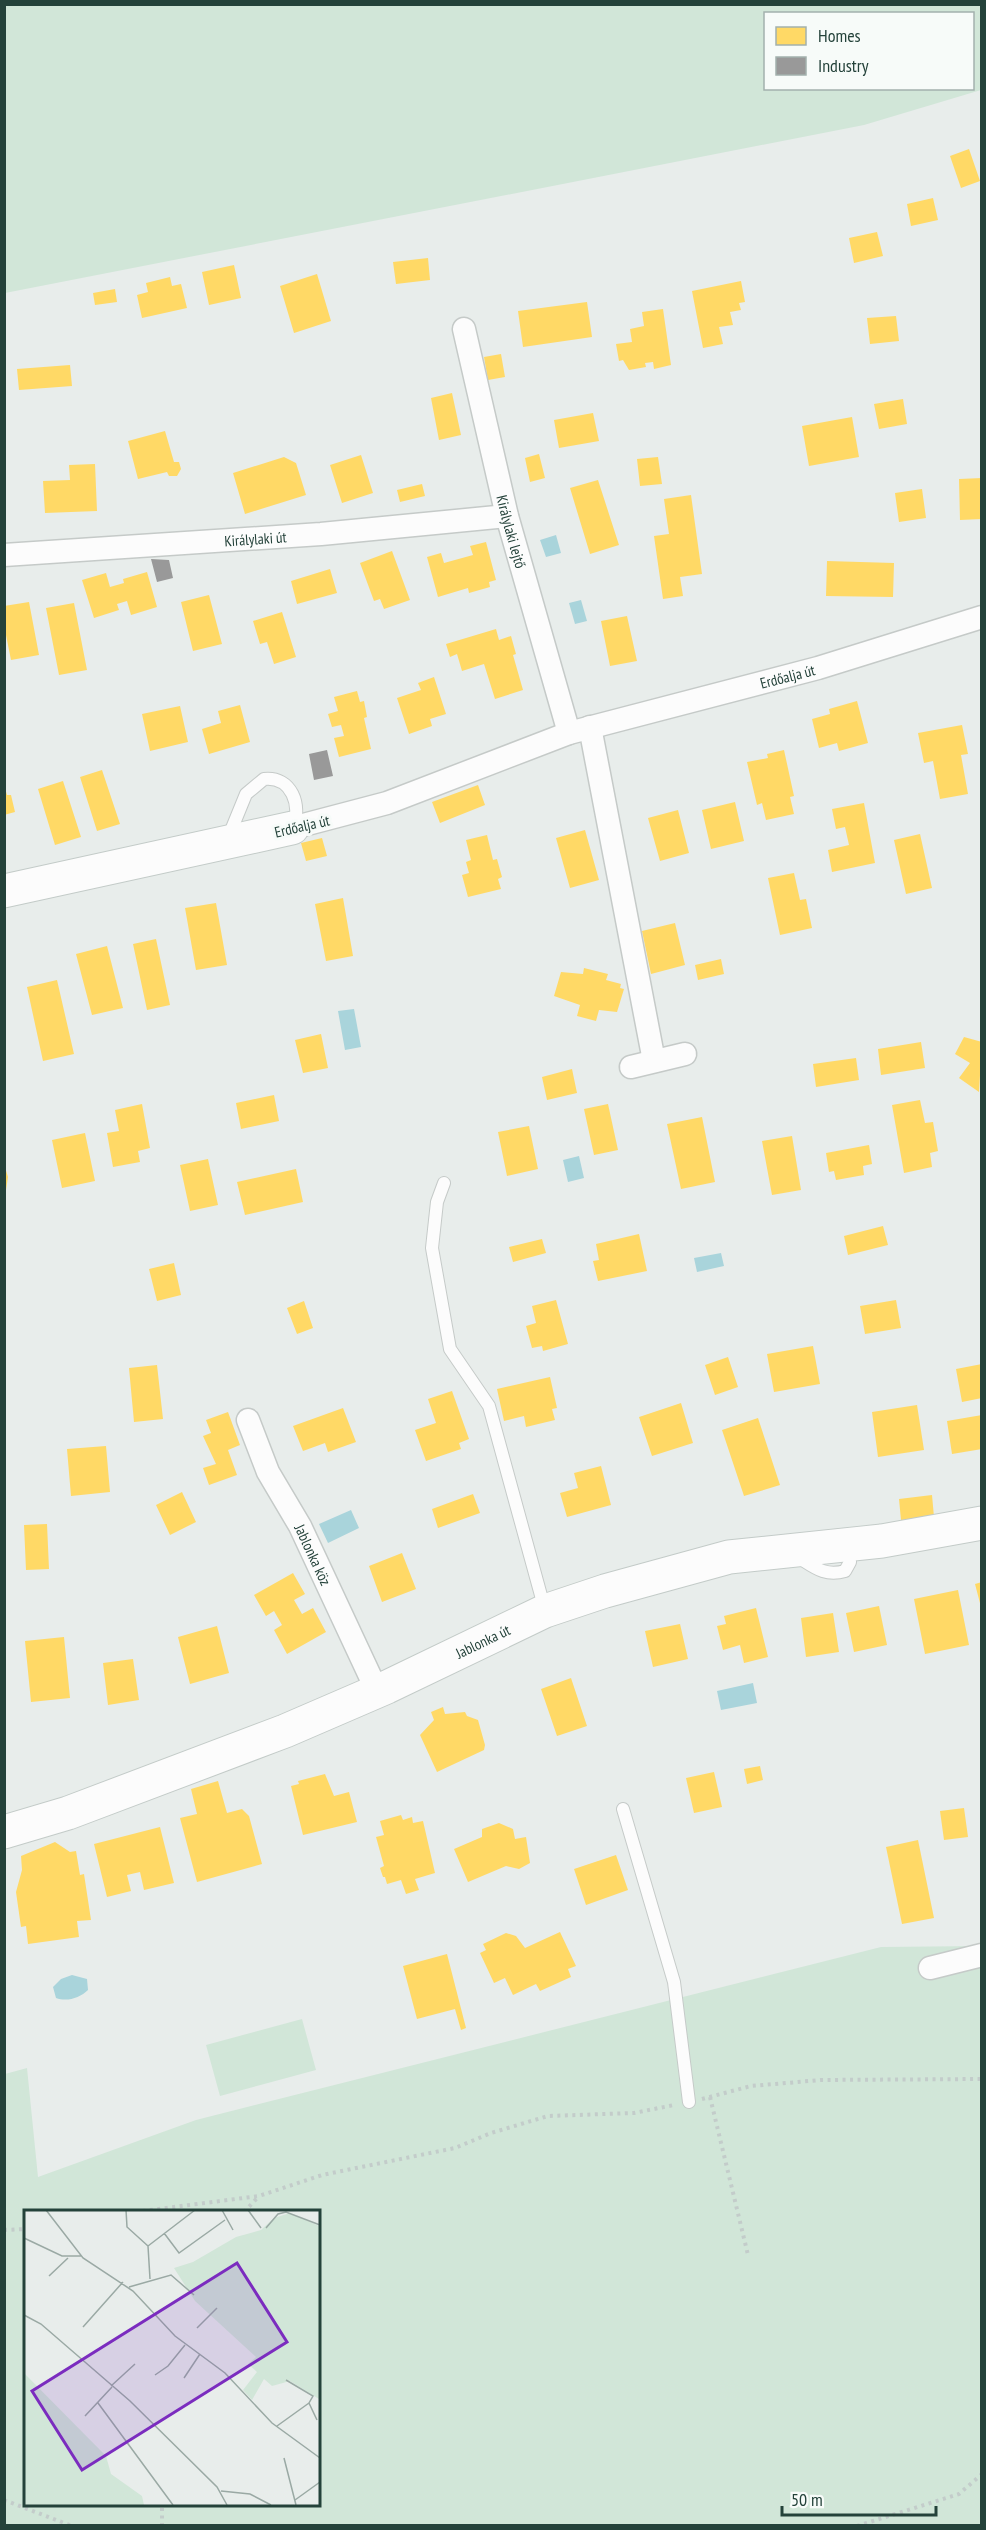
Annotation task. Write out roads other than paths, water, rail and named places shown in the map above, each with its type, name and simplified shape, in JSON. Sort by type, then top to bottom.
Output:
[{"type":"street","name":"Királylaki lejtő","points":[[464,329],[507,516],[580,730]]},
{"type":"street","name":"Királylaki út","points":[[4,555],[310,535],[507,516]]},
{"type":"street","name":"Erdőalja út","points":[[4,891],[292,828],[387,803],[580,730],[818,668],[981,616]]},
{"type":"street","points":[[580,730],[654,1061]]},
{"type":"street","points":[[631,1066],[685,1054]]},
{"type":"street","name":"Jablonka köz","points":[[248,1420],[268,1472],[300,1526],[377,1691]]},
{"type":"street","name":"Jablonka út","points":[[4,1832],[68,1814],[285,1731],[377,1691],[545,1611],[672,1570],[729,1557],[847,1545],[981,1525]]},
{"type":"street","points":[[930,1968],[981,1955]]},
{"type":"lane","points":[[226,842],[246,794],[264,779],[278,780],[292,793],[297,807],[297,817],[292,828]]},
{"type":"lane","points":[[444,1183],[437,1202],[432,1248],[450,1349],[489,1406],[545,1611]]},
{"type":"lane","points":[[623,1809],[674,1982],[689,2102]]},
{"type":"water","points":[[556,535],[561,553],[546,557],[540,540]]},
{"type":"water","points":[[581,600],[587,621],[575,624],[569,603]]},
{"type":"water","points":[[354,1009],[361,1047],[345,1050],[338,1011]]},
{"type":"water","points":[[579,1156],[584,1178],[568,1182],[563,1160]]},
{"type":"water","points":[[721,1253],[724,1266],[697,1272],[694,1258]]},
{"type":"water","points":[[351,1510],[359,1528],[328,1543],[319,1524]]},
{"type":"water","points":[[753,1683],[757,1703],[721,1710],[717,1691]]},
{"type":"water","points":[[72,1975],[87,1979],[88,1990],[73,1999],[56,1998],[53,1987],[61,1979]]}]
